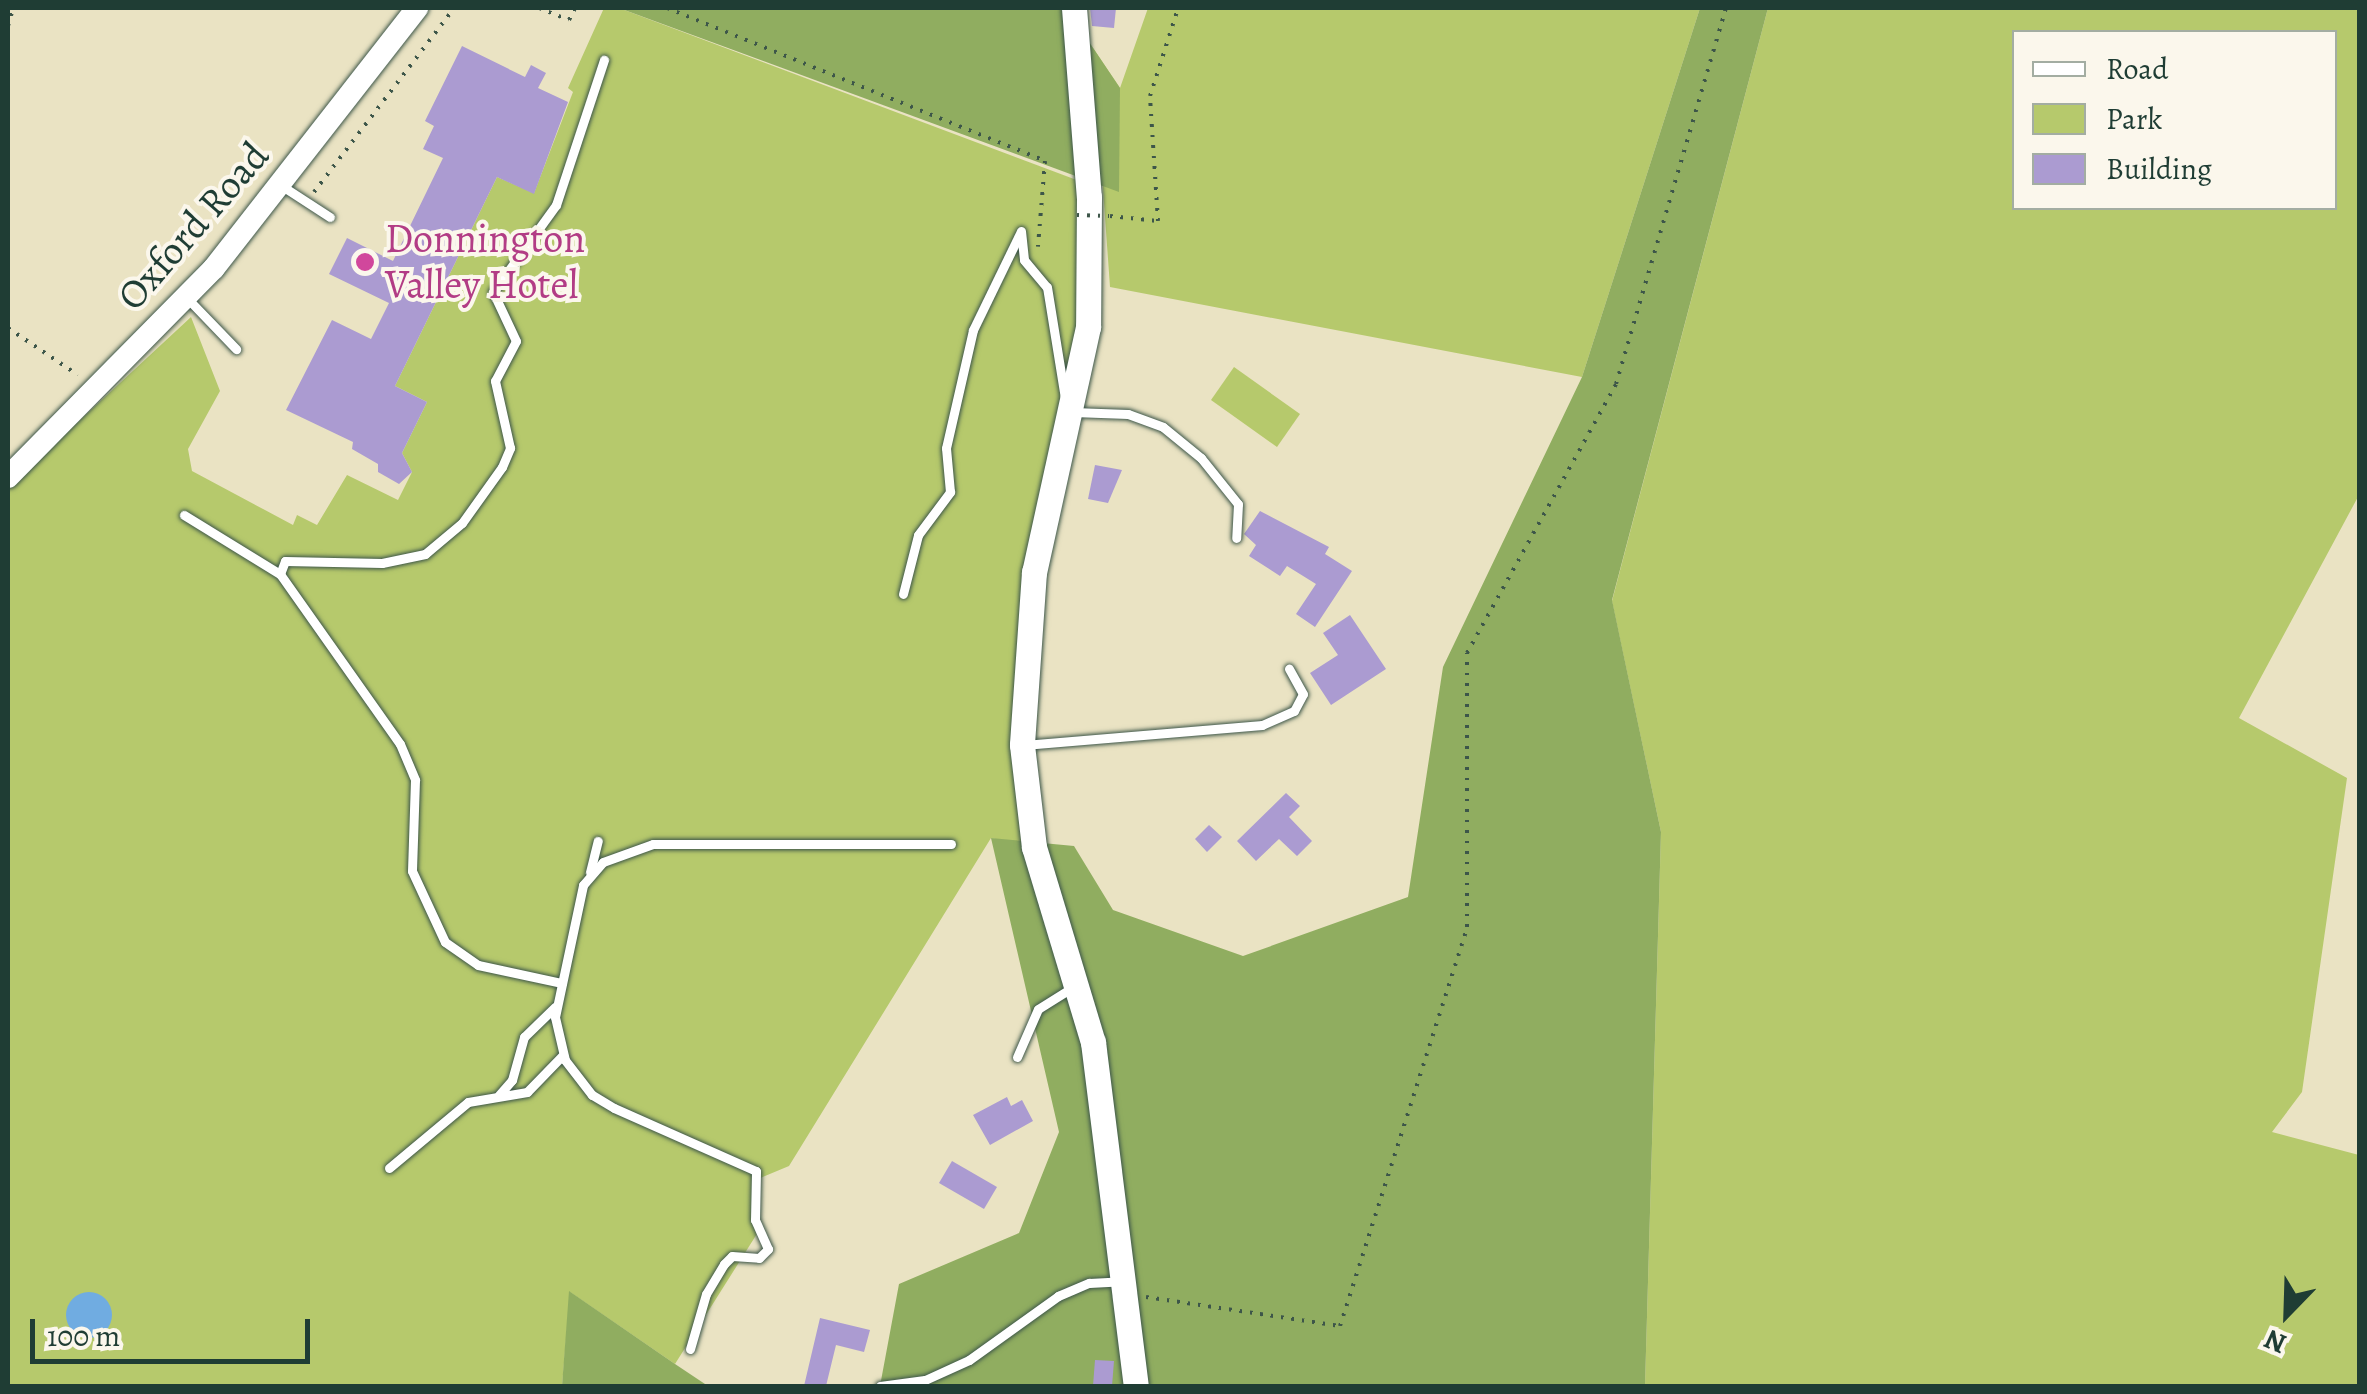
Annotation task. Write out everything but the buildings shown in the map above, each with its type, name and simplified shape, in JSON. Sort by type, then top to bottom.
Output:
[{"type":"main road","points":[[1074,8],[1090,287],[1073,412],[1034,572],[1022,745],[1034,847],[1079,985],[1093,1042],[1136,1386]]},
{"type":"street","name":"Oxford Road","points":[[8,477],[187,298],[418,8]]},
{"type":"lane","points":[[280,574],[285,561],[368,563],[425,554],[462,524],[502,468],[510,448],[495,381],[516,341],[493,292],[542,232],[562,194],[604,60]]},
{"type":"lane","points":[[280,184],[330,217]]},
{"type":"lane","points":[[903,594],[918,534],[950,492],[946,448],[973,330],[1021,230],[1024,260],[1048,287],[1060,391],[1073,412],[1128,414],[1163,427],[1200,458],[1238,504],[1236,538]]},
{"type":"lane","points":[[187,298],[236,349]]},
{"type":"lane","points":[[184,515],[280,574],[411,762],[412,871],[438,931],[478,965],[562,983]]},
{"type":"lane","points":[[1022,745],[1262,725],[1294,711],[1303,694],[1289,669]]},
{"type":"lane","points":[[598,841],[556,1006],[563,1055],[581,1084],[614,1108],[756,1171],[755,1220],[768,1249],[759,1258],[732,1256],[724,1264],[706,1294],[690,1349]]},
{"type":"lane","points":[[590,872],[616,855],[653,844],[951,844]]},
{"type":"lane","points":[[1017,1057],[1038,1009],[1079,985]]},
{"type":"lane","points":[[499,1095],[512,1080],[524,1037],[556,1006]]},
{"type":"lane","points":[[388,1168],[468,1102],[539,1085],[563,1055]]},
{"type":"lane","points":[[880,1386],[925,1380],[968,1360],[1074,1289],[1126,1287]]},
{"type":"path","points":[[8,26],[13,8]]},
{"type":"path","points":[[305,203],[454,8]]},
{"type":"path","points":[[539,8],[569,20],[574,8]]},
{"type":"path","points":[[667,8],[1045,160],[1036,275]]},
{"type":"path","points":[[1075,231],[1077,214],[1158,220],[1150,96],[1178,8]]},
{"type":"path","points":[[1126,1287],[1340,1326],[1467,926],[1467,653],[1616,384],[1726,8]]},
{"type":"path","points":[[8,328],[96,388]]},
{"type":"green space","points":[[604,8],[619,8],[1082,182],[1090,287],[1030,597],[1034,847],[991,838],[789,1166],[758,1179],[760,1229],[675,1364],[570,1292],[562,1386],[8,1386],[8,487],[191,317],[220,391],[188,449],[192,471],[293,525],[297,515],[317,525],[347,475],[398,500],[412,472],[402,453],[427,402],[395,386],[497,177],[534,193],[573,92],[568,88]]},
{"type":"green space","points":[[619,8],[1057,8],[1071,15],[1120,88],[1119,192]]},
{"type":"green space","points":[[1148,8],[1700,8],[1582,377],[1110,287],[1093,48],[1120,88]]},
{"type":"green space","points":[[1700,8],[1768,8],[1612,600],[1661,832],[1645,1386],[880,1386],[899,1284],[1019,1233],[1059,1132],[991,838],[1074,846],[1113,910],[1243,956],[1408,897],[1443,667],[1582,377]]},
{"type":"green space","points":[[1768,8],[2359,8],[2359,495],[2239,718],[2347,778],[2302,1092],[2272,1132],[2359,1155],[2359,1386],[1645,1386],[1661,832],[1612,601]]},
{"type":"green space","points":[[1234,367],[1300,414],[1277,447],[1211,400]]},
{"type":"green space","points":[[569,1291],[675,1364],[708,1386],[562,1386]]},
{"type":"water","points":[[89,1292],[105,1299],[112,1315],[105,1331],[89,1338],[73,1331],[66,1315],[73,1299]]},
{"type":"place","name":"Donnington Valley Hotel","points":[[365,262]]}]
